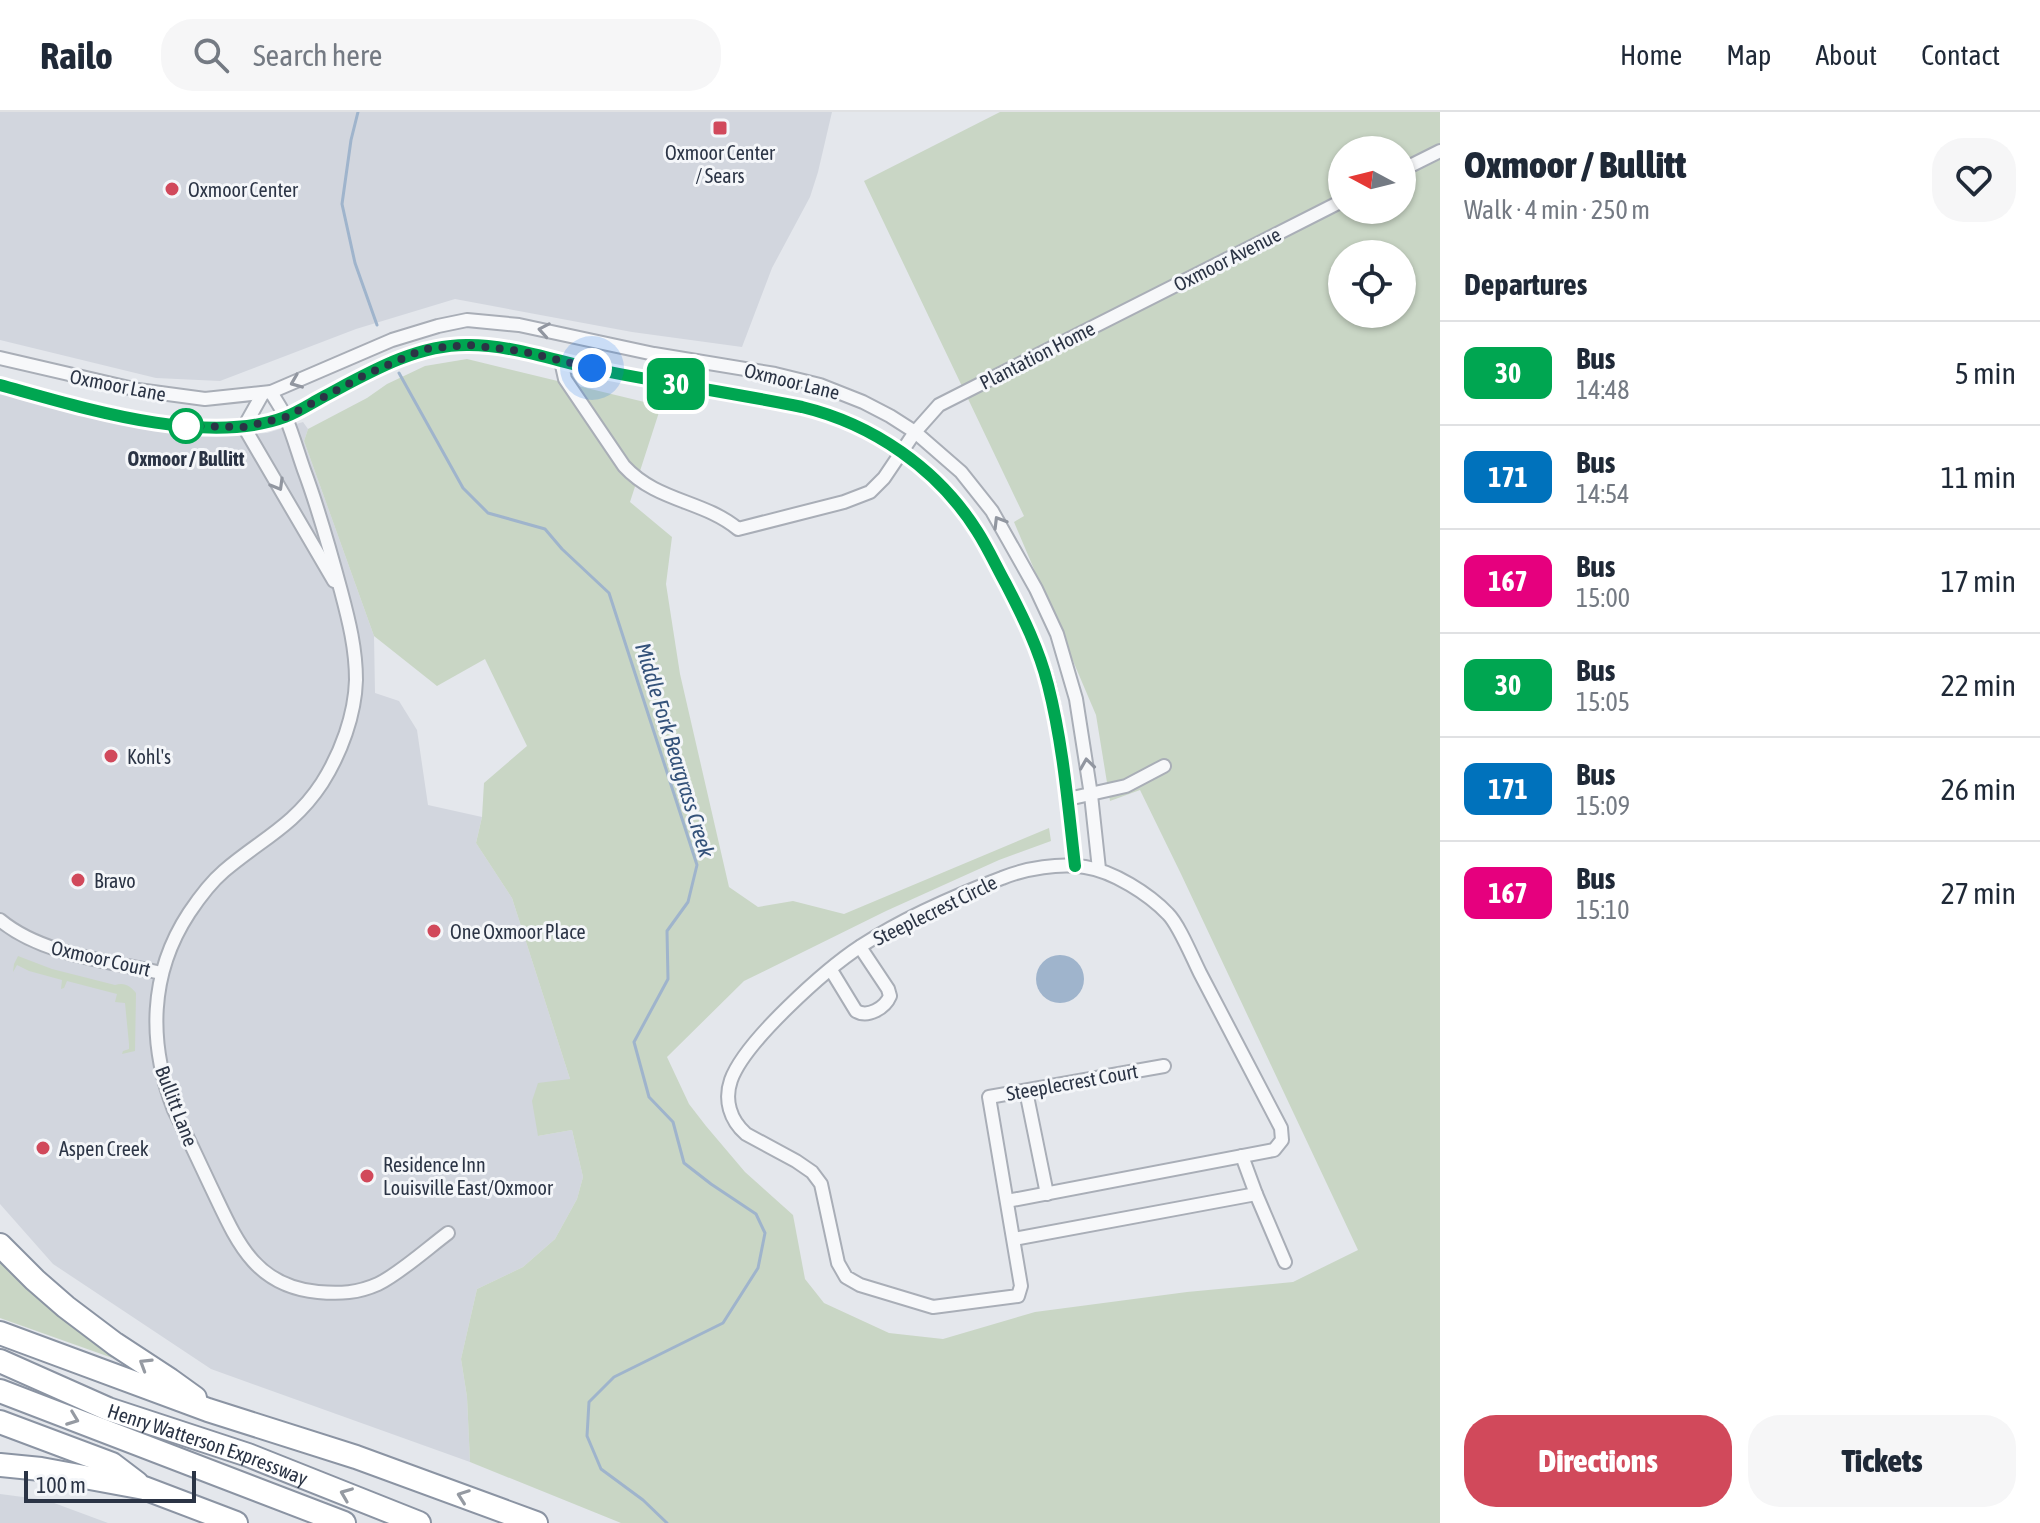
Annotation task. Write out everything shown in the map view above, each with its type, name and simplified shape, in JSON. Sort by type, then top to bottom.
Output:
[{"type":"highway","points":[[0,1245],[66,1307],[208,1410]]},
{"type":"highway","points":[[0,1333],[208,1410],[356,1457],[536,1523]]},
{"type":"highway","name":"Henry Watterson Expressway","points":[[0,1361],[108,1409],[248,1455],[419,1523]]},
{"type":"highway","name":"Henry Watterson Expressway","points":[[0,1391],[344,1523]]},
{"type":"highway","points":[[0,1422],[112,1464],[144,1488]]},
{"type":"highway","points":[[0,1465],[41,1469],[144,1488],[236,1523]]},
{"type":"street","points":[[1416,163],[1440,151]]},
{"type":"street","name":"Oxmoor Avenue","points":[[1112,317],[1328,208]]},
{"type":"street","name":"Plantation Home","points":[[561,361],[565,379],[632,475],[653,490],[722,517],[738,529],[860,497],[877,486],[915,432],[939,405],[1112,317]]},
{"type":"street","name":"Oxmoor Lane","points":[[0,358],[171,396],[205,399],[267,393],[392,340],[467,320],[519,325],[654,354],[775,374],[863,402],[915,432],[961,472],[987,504],[1050,617],[1072,683],[1082,730],[1099,869]]},
{"type":"street","name":"Oxmoor Lane","points":[[0,385],[152,422],[244,427],[286,417],[365,375],[424,349],[469,345],[521,351],[592,368],[816,410],[861,427],[902,452],[935,479],[984,543],[1027,626],[1049,686],[1061,747],[1075,866]]},
{"type":"street","points":[[244,427],[267,393]]},
{"type":"street","name":"Bullitt Lane","points":[[267,393],[286,417],[321,517],[348,615],[355,651],[356,682],[350,717],[338,753],[307,803],[286,825],[224,871],[198,900],[173,942],[161,973],[156,1040],[167,1091],[235,1237],[255,1263],[282,1284],[316,1292],[350,1294],[382,1282],[448,1233]]},
{"type":"street","name":"Bullitt Lane","points":[[244,427],[342,594]]},
{"type":"street","points":[[1068,799],[1126,786],[1164,766]]},
{"type":"street","name":"Steeplecrest Circle","points":[[1075,866],[1099,869],[1131,885],[1170,916],[1281,1128],[1282,1140],[1274,1150],[1007,1201],[1021,1286],[1018,1296],[933,1307],[860,1285],[846,1277],[838,1263],[821,1184],[812,1172],[738,1127],[727,1102],[732,1077],[761,1036],[812,985],[860,947],[914,916],[1005,876],[1041,868],[1075,866]]},
{"type":"street","name":"Oxmoor Court","points":[[0,920],[19,934],[61,951],[161,973]]},
{"type":"street","points":[[831,970],[856,1011],[865,1014],[884,1005],[890,996],[888,989],[860,947]]},
{"type":"street","name":"Steeplecrest Court","points":[[1007,1201],[989,1097],[1164,1066]]},
{"type":"street","points":[[1026,1091],[1047,1194]]},
{"type":"street","points":[[1242,1156],[1285,1262]]},
{"type":"street","points":[[1014,1239],[1256,1194]]},
{"type":"shaded area","points":[[0,112],[832,112],[810,197],[772,268],[742,347],[632,332],[455,299],[356,329],[220,381],[156,378],[0,340]]},
{"type":"shaded area","points":[[0,392],[200,437],[267,433],[303,422],[308,429],[304,441],[374,636],[375,693],[399,701],[417,730],[428,805],[482,817],[476,843],[512,898],[570,1079],[538,1136],[572,1130],[583,1177],[577,1199],[555,1239],[523,1267],[477,1289],[461,1359],[467,1397],[470,1462],[211,1369],[53,1264],[0,1204]]},
{"type":"shaded area","points":[[0,1494],[46,1500],[108,1523],[0,1523]]},
{"type":"green space","points":[[1000,112],[1440,112],[1440,1523],[621,1523],[470,1462],[467,1397],[461,1359],[477,1289],[523,1267],[555,1239],[577,1199],[583,1177],[572,1130],[538,1136],[532,1101],[538,1083],[570,1079],[512,898],[476,843],[482,817],[484,783],[527,746],[485,659],[437,686],[374,636],[304,441],[308,429],[425,366],[467,359],[661,406],[630,502],[672,537],[666,584],[680,674],[729,887],[758,907],[793,901],[844,914],[1049,828],[1051,841],[999,860],[886,911],[744,981],[667,1057],[689,1104],[706,1126],[745,1172],[793,1215],[805,1279],[824,1303],[889,1333],[943,1339],[1035,1312],[1293,1282],[1358,1250],[1140,790],[1110,801],[1096,715],[1014,522],[1024,516],[864,181]]},
{"type":"green space","points":[[18,956],[52,969],[132,988],[136,993],[135,1051],[122,1054],[129,1049],[129,1044],[125,1003],[115,1002],[117,994],[67,981],[61,989],[62,980],[17,965],[13,972]]},
{"type":"green space","points":[[0,1259],[69,1323],[121,1361],[0,1318]]},
{"type":"water","points":[[1060,955],[1077,962],[1084,979],[1077,996],[1060,1003],[1043,996],[1036,979],[1043,962]]},
{"type":"waterway","name":"Middle Fork Beargrass Creek","points":[[358,112],[342,204],[355,263],[377,325]]},
{"type":"waterway","name":"Middle Fork Beargrass Creek","points":[[399,373],[463,488],[488,513],[545,529],[609,593],[697,865],[688,902],[667,931],[668,979],[634,1042],[649,1097],[673,1122],[684,1163],[756,1214],[765,1233],[758,1268],[723,1323],[614,1377],[589,1402],[587,1436],[601,1469],[643,1500],[667,1523]]},
{"type":"bus line","name":"30","points":[[0,385],[152,422],[244,427],[286,417],[365,375],[424,349],[469,345],[521,351],[592,368],[802,407],[861,427],[902,452],[935,479],[955,501],[977,531],[1023,617],[1049,686],[1061,747],[1075,866]]},
{"type":"place","name":"Oxmoor Center / Sears","points":[[720,128]]},
{"type":"place","name":"Oxmoor Center","points":[[172,189]]},
{"type":"place","name":"Oxmoor / Bullitt","points":[[186,426]]},
{"type":"place","name":"Kohl's","points":[[111,756]]},
{"type":"place","name":"Bravo","points":[[78,880]]},
{"type":"place","name":"One Oxmoor Place","points":[[434,931]]},
{"type":"place","name":"Aspen Creek","points":[[43,1148]]},
{"type":"place","name":"Residence Inn Louisville East/Oxmoor","points":[[367,1176]]},
{"type":"route","points":[[186,426],[244,427],[286,417],[365,375],[424,349],[469,345],[521,351],[592,368]]}]
